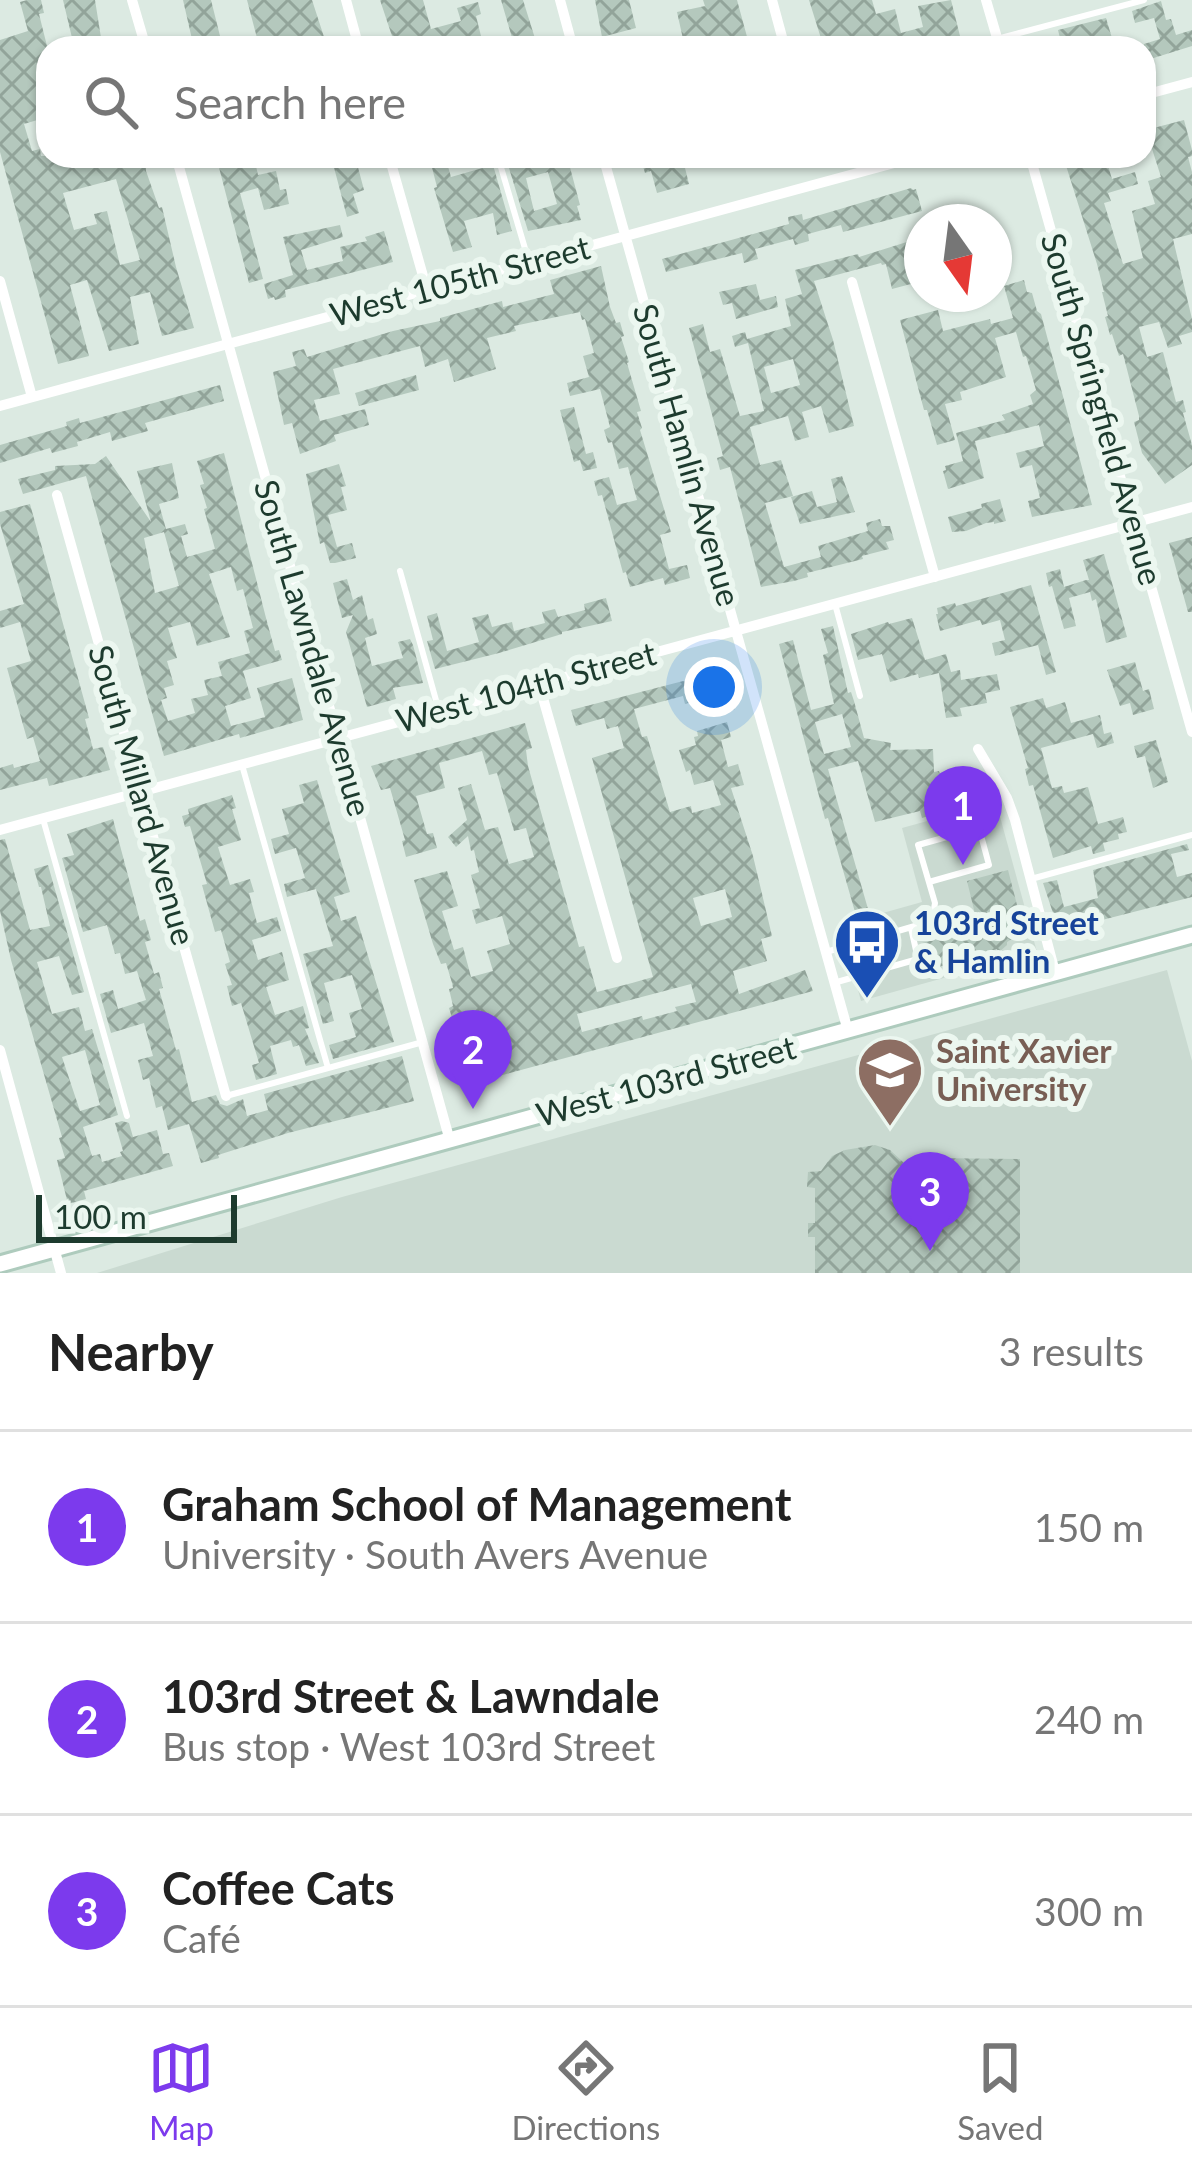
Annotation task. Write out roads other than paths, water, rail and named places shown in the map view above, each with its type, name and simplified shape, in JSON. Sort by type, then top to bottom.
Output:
[{"type":"main road","name":"West 103rd Street","points":[[0,1264],[1192,934]]},
{"type":"street","points":[[132,0],[142,36]]},
{"type":"street","points":[[346,0],[356,36]]},
{"type":"street","points":[[560,0],[570,36]]},
{"type":"street","points":[[772,0],[782,36]]},
{"type":"street","points":[[986,0],[997,36]]},
{"type":"street","points":[[1156,92],[1192,82]]},
{"type":"street","name":"South Lawndale Avenue","points":[[179,168],[450,1141]]},
{"type":"street","points":[[392,168],[427,290]]},
{"type":"street","name":"South Hamlin Avenue","points":[[606,168],[848,1031]]},
{"type":"street","name":"West 105th Street","points":[[0,406],[876,168]]},
{"type":"street","name":"South Springfield Avenue","points":[[1033,168],[1192,732]]},
{"type":"street","points":[[0,281],[32,397]]},
{"type":"street","points":[[852,282],[935,577]]},
{"type":"street","name":"South Millard Avenue","points":[[58,495],[226,1096]]},
{"type":"street","name":"West 104th Street","points":[[0,830],[1192,507]]},
{"type":"street","points":[[539,684],[617,958]]},
{"type":"street","points":[[978,749],[1007,798],[1055,973]]},
{"type":"street","points":[[0,1050],[62,1273]]},
{"type":"lane","points":[[1025,36],[1144,0]]},
{"type":"lane","points":[[501,168],[529,262]]},
{"type":"lane","points":[[400,572],[440,711]]},
{"type":"lane","points":[[835,604],[860,696]]},
{"type":"lane","points":[[242,764],[328,1068]]},
{"type":"lane","points":[[43,818],[127,1116]]},
{"type":"lane","points":[[826,952],[932,921],[935,903],[918,845],[980,828],[989,865],[929,882]]},
{"type":"lane","points":[[1030,879],[1192,835]]},
{"type":"lane","points":[[835,982],[918,959],[911,928]]},
{"type":"lane","points":[[226,1096],[423,1042]]},
{"type":"place","name":"Graham School of Management","points":[[963,865]]},
{"type":"place","name":"103rd Street & Hamlin","points":[[867,1001]]},
{"type":"place","name":"103rd Street & Lawndale","points":[[473,1109]]},
{"type":"place","name":"Saint Xavier University","points":[[890,1129]]},
{"type":"place","name":"Coffee Cats","points":[[930,1251]]}]
